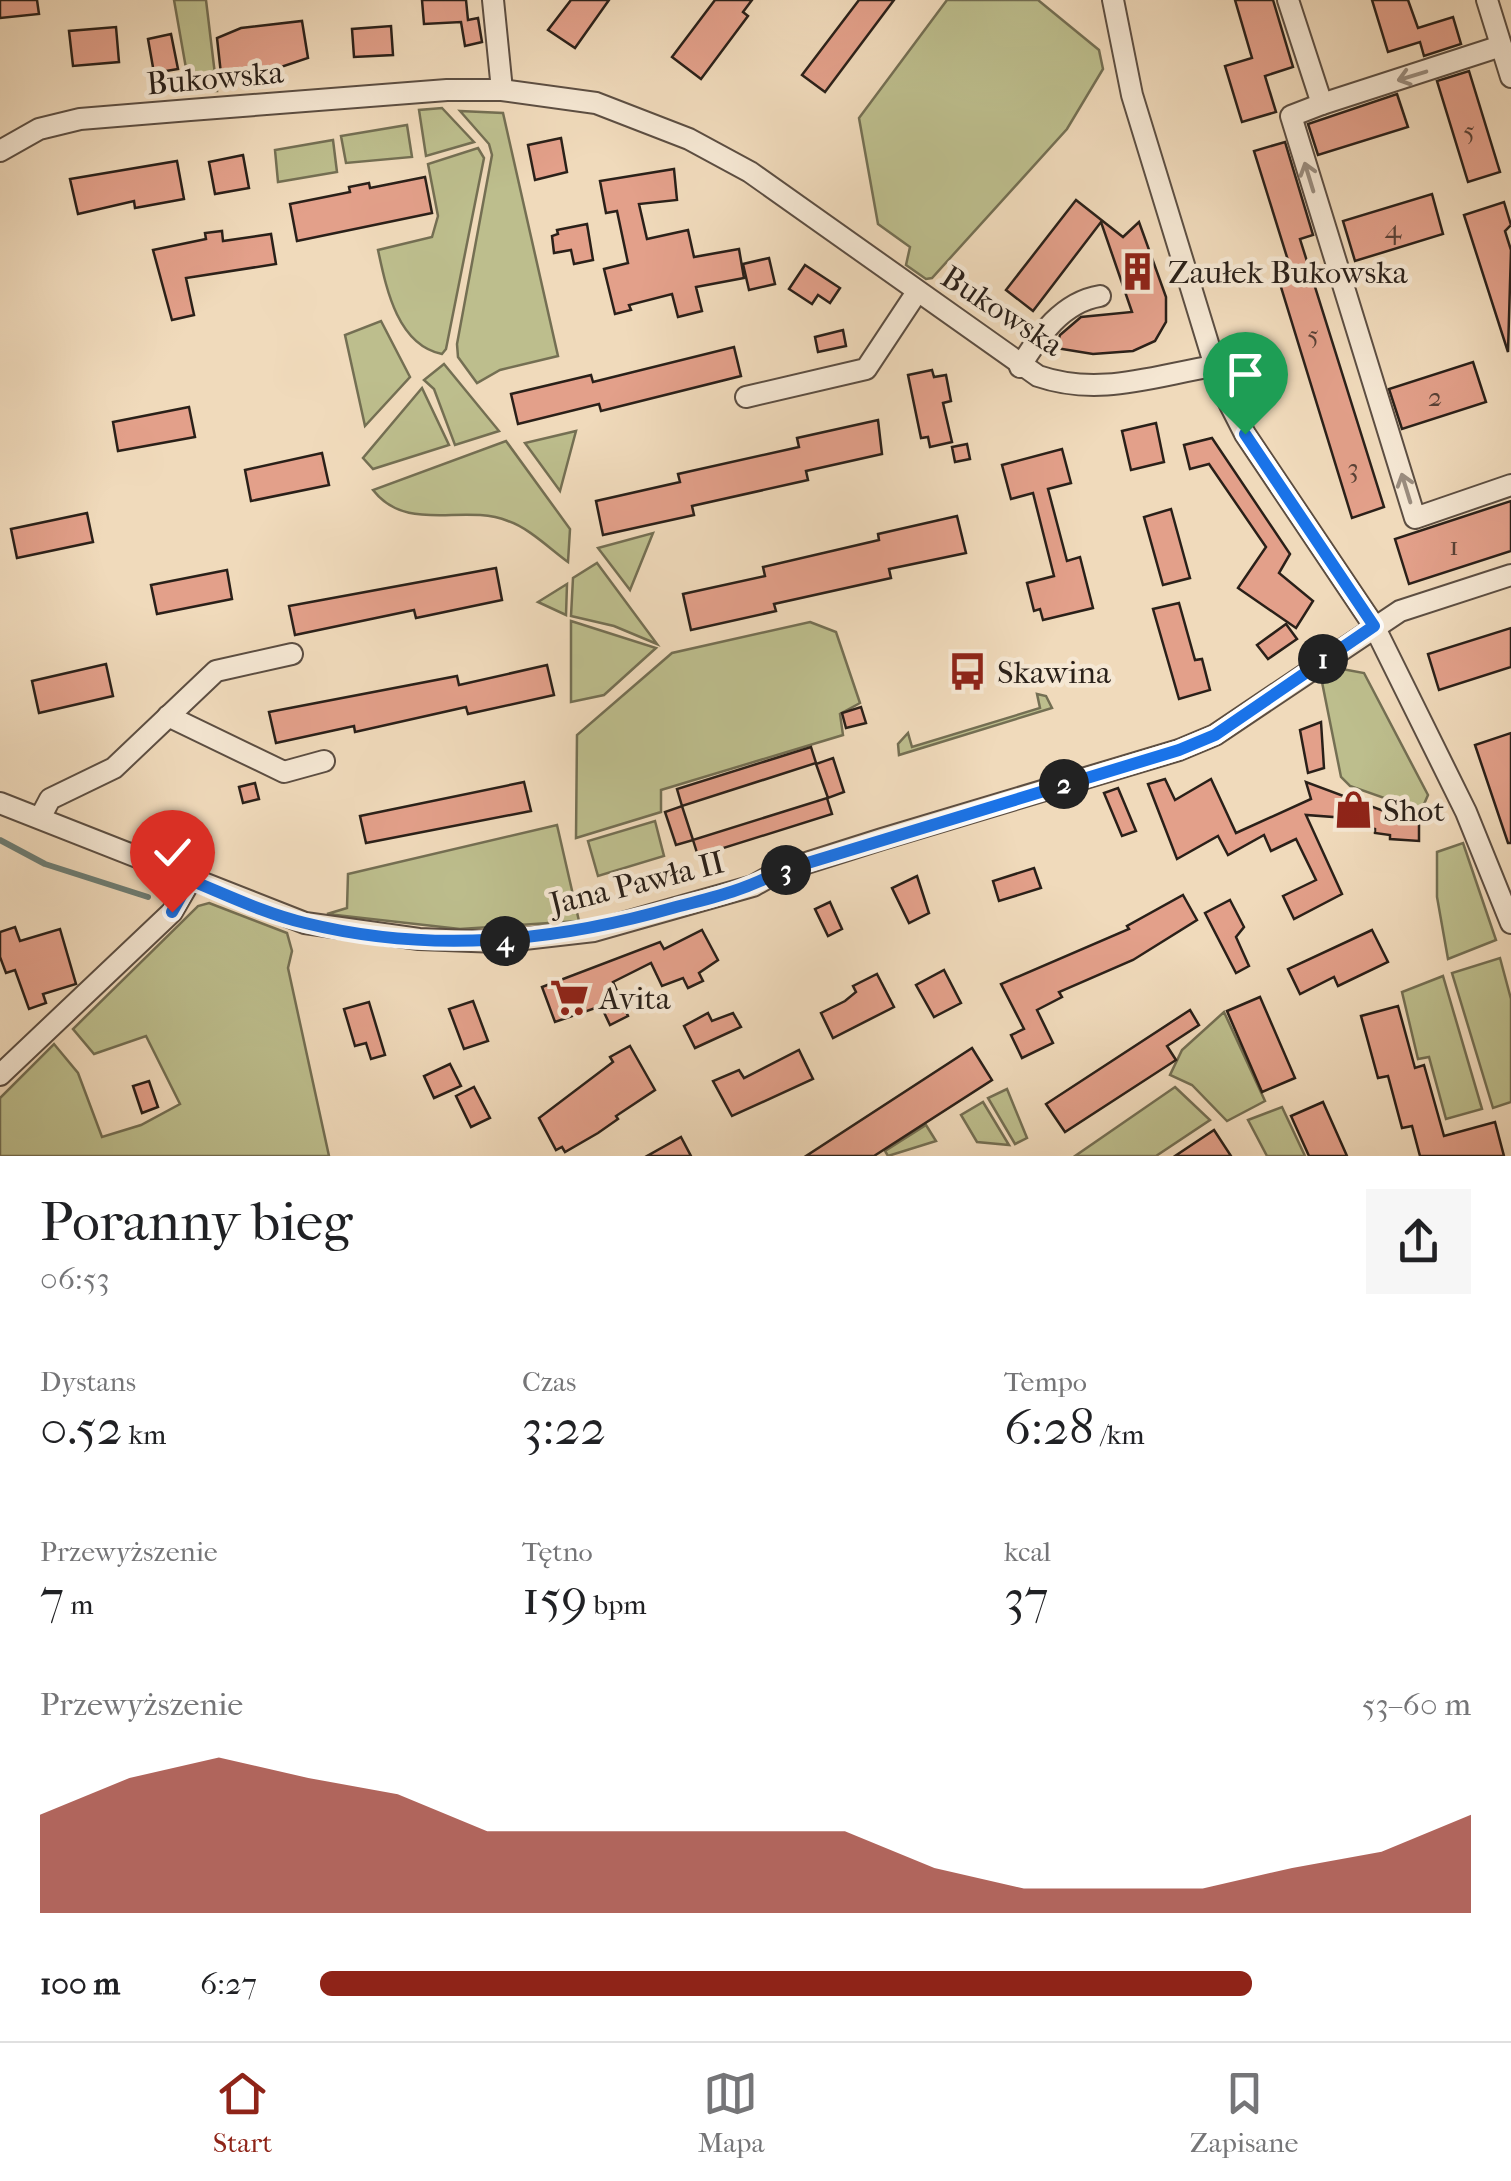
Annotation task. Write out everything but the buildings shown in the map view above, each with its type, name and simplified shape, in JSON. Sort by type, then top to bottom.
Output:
[{"type":"street","points":[[493,0],[502,90]]},
{"type":"street","points":[[1113,0],[1132,95],[1214,366],[1245,434],[1374,626],[1466,812],[1511,922]]},
{"type":"street","points":[[1288,0],[1322,104]]},
{"type":"street","points":[[1486,0],[1511,77]]},
{"type":"street","points":[[1501,46],[1291,116],[1415,518],[1511,485]]},
{"type":"street","name":"Bukowska","points":[[0,151],[39,129],[80,119],[446,90],[502,90],[596,103],[689,139],[750,172],[1020,367],[1062,384],[1094,387],[1214,366]]},
{"type":"street","points":[[746,396],[866,369],[918,292]]},
{"type":"street","points":[[1020,367],[1058,316],[1079,300],[1100,296]]},
{"type":"street","name":"Jana Pawła II","points":[[0,803],[305,923],[419,938],[498,942],[594,931],[753,886],[795,867],[1179,750],[1215,735],[1400,611],[1511,575]]},
{"type":"street","points":[[40,818],[50,799],[114,768],[216,671],[292,654]]},
{"type":"street","points":[[168,716],[284,772],[324,761]]},
{"type":"street","points":[[0,1075],[172,912],[190,880]]},
{"type":"green space","points":[[174,0],[206,0],[217,91],[190,91]]},
{"type":"green space","points":[[947,0],[1038,0],[1099,50],[1103,69],[1067,129],[932,278],[926,279],[906,265],[910,247],[878,224],[859,118]]},
{"type":"green space","points":[[442,108],[474,142],[426,156],[419,110]]},
{"type":"green space","points":[[460,111],[503,113],[558,356],[500,370],[477,383],[458,357],[457,344],[492,155],[489,144]]},
{"type":"green space","points":[[407,125],[412,157],[346,163],[341,136]]},
{"type":"green space","points":[[333,140],[337,172],[278,182],[275,150]]},
{"type":"green space","points":[[478,148],[484,158],[442,354],[414,339],[404,327],[390,297],[378,250],[432,237],[438,216],[428,164]]},
{"type":"green space","points":[[381,321],[410,377],[365,426],[345,335]]},
{"type":"green space","points":[[444,364],[499,431],[455,445],[434,389],[424,380]]},
{"type":"green space","points":[[422,388],[449,445],[373,469],[363,458]]},
{"type":"green space","points":[[576,431],[560,491],[525,443]]},
{"type":"green space","points":[[506,441],[570,529],[568,562],[508,521],[491,516],[402,511],[373,490]]},
{"type":"green space","points":[[653,533],[630,590],[598,548]]},
{"type":"green space","points":[[597,563],[657,644],[614,626],[571,616],[573,578]]},
{"type":"green space","points":[[567,584],[566,615],[538,602]]},
{"type":"green space","points":[[571,621],[656,648],[604,695],[571,702]]},
{"type":"green space","points":[[810,622],[836,632],[860,703],[840,714],[843,735],[661,790],[661,812],[576,838],[577,735],[672,653]]},
{"type":"green space","points":[[1342,669],[1364,673],[1428,795],[1421,811],[1350,786],[1341,777],[1322,682]]},
{"type":"green space","points":[[1037,694],[1046,696],[1052,708],[899,755],[898,744],[908,733],[912,747],[1040,708]]},
{"type":"green space","points":[[655,821],[664,856],[598,876],[588,841]]},
{"type":"green space","points":[[557,825],[579,921],[460,929],[327,914],[347,908],[348,874]]},
{"type":"green space","points":[[1463,843],[1496,940],[1448,959],[1437,897],[1437,852]]},
{"type":"green space","points":[[209,903],[287,933],[292,951],[288,968],[329,1156],[0,1156],[0,1098],[54,1044],[78,1073],[102,1137],[141,1125],[180,1104],[146,1036],[94,1054],[73,1029],[198,906]]},
{"type":"green space","points":[[1500,958],[1511,999],[1511,1102],[1493,1108],[1452,973]]},
{"type":"green space","points":[[1443,976],[1482,1109],[1446,1119],[1429,1057],[1418,1059],[1402,992]]},
{"type":"green space","points":[[1224,1012],[1265,1101],[1227,1121],[1192,1085],[1170,1075],[1182,1050]]},
{"type":"green space","points":[[1175,1087],[1210,1120],[1156,1156],[1075,1156]]},
{"type":"green space","points":[[1007,1089],[1027,1138],[1015,1144],[988,1098]]},
{"type":"green space","points":[[983,1102],[1009,1145],[977,1142],[961,1115]]},
{"type":"green space","points":[[1282,1107],[1305,1156],[1267,1156],[1248,1120]]},
{"type":"green space","points":[[926,1125],[936,1141],[888,1156],[885,1151]]},
{"type":"waterway","points":[[0,840],[45,864],[148,897]]},
{"type":"place","name":"Zaułek Bukowska","points":[[1138,272]]},
{"type":"place","name":"Skawina","points":[[967,672]]},
{"type":"place","name":"Shot","points":[[1353,810]]},
{"type":"place","name":"Avita","points":[[569,998]]},
{"type":"route","points":[[172,912],[190,880],[305,923],[419,938],[498,942],[594,931],[753,886],[778,872],[1179,750],[1215,735],[1374,626],[1245,434]]}]
